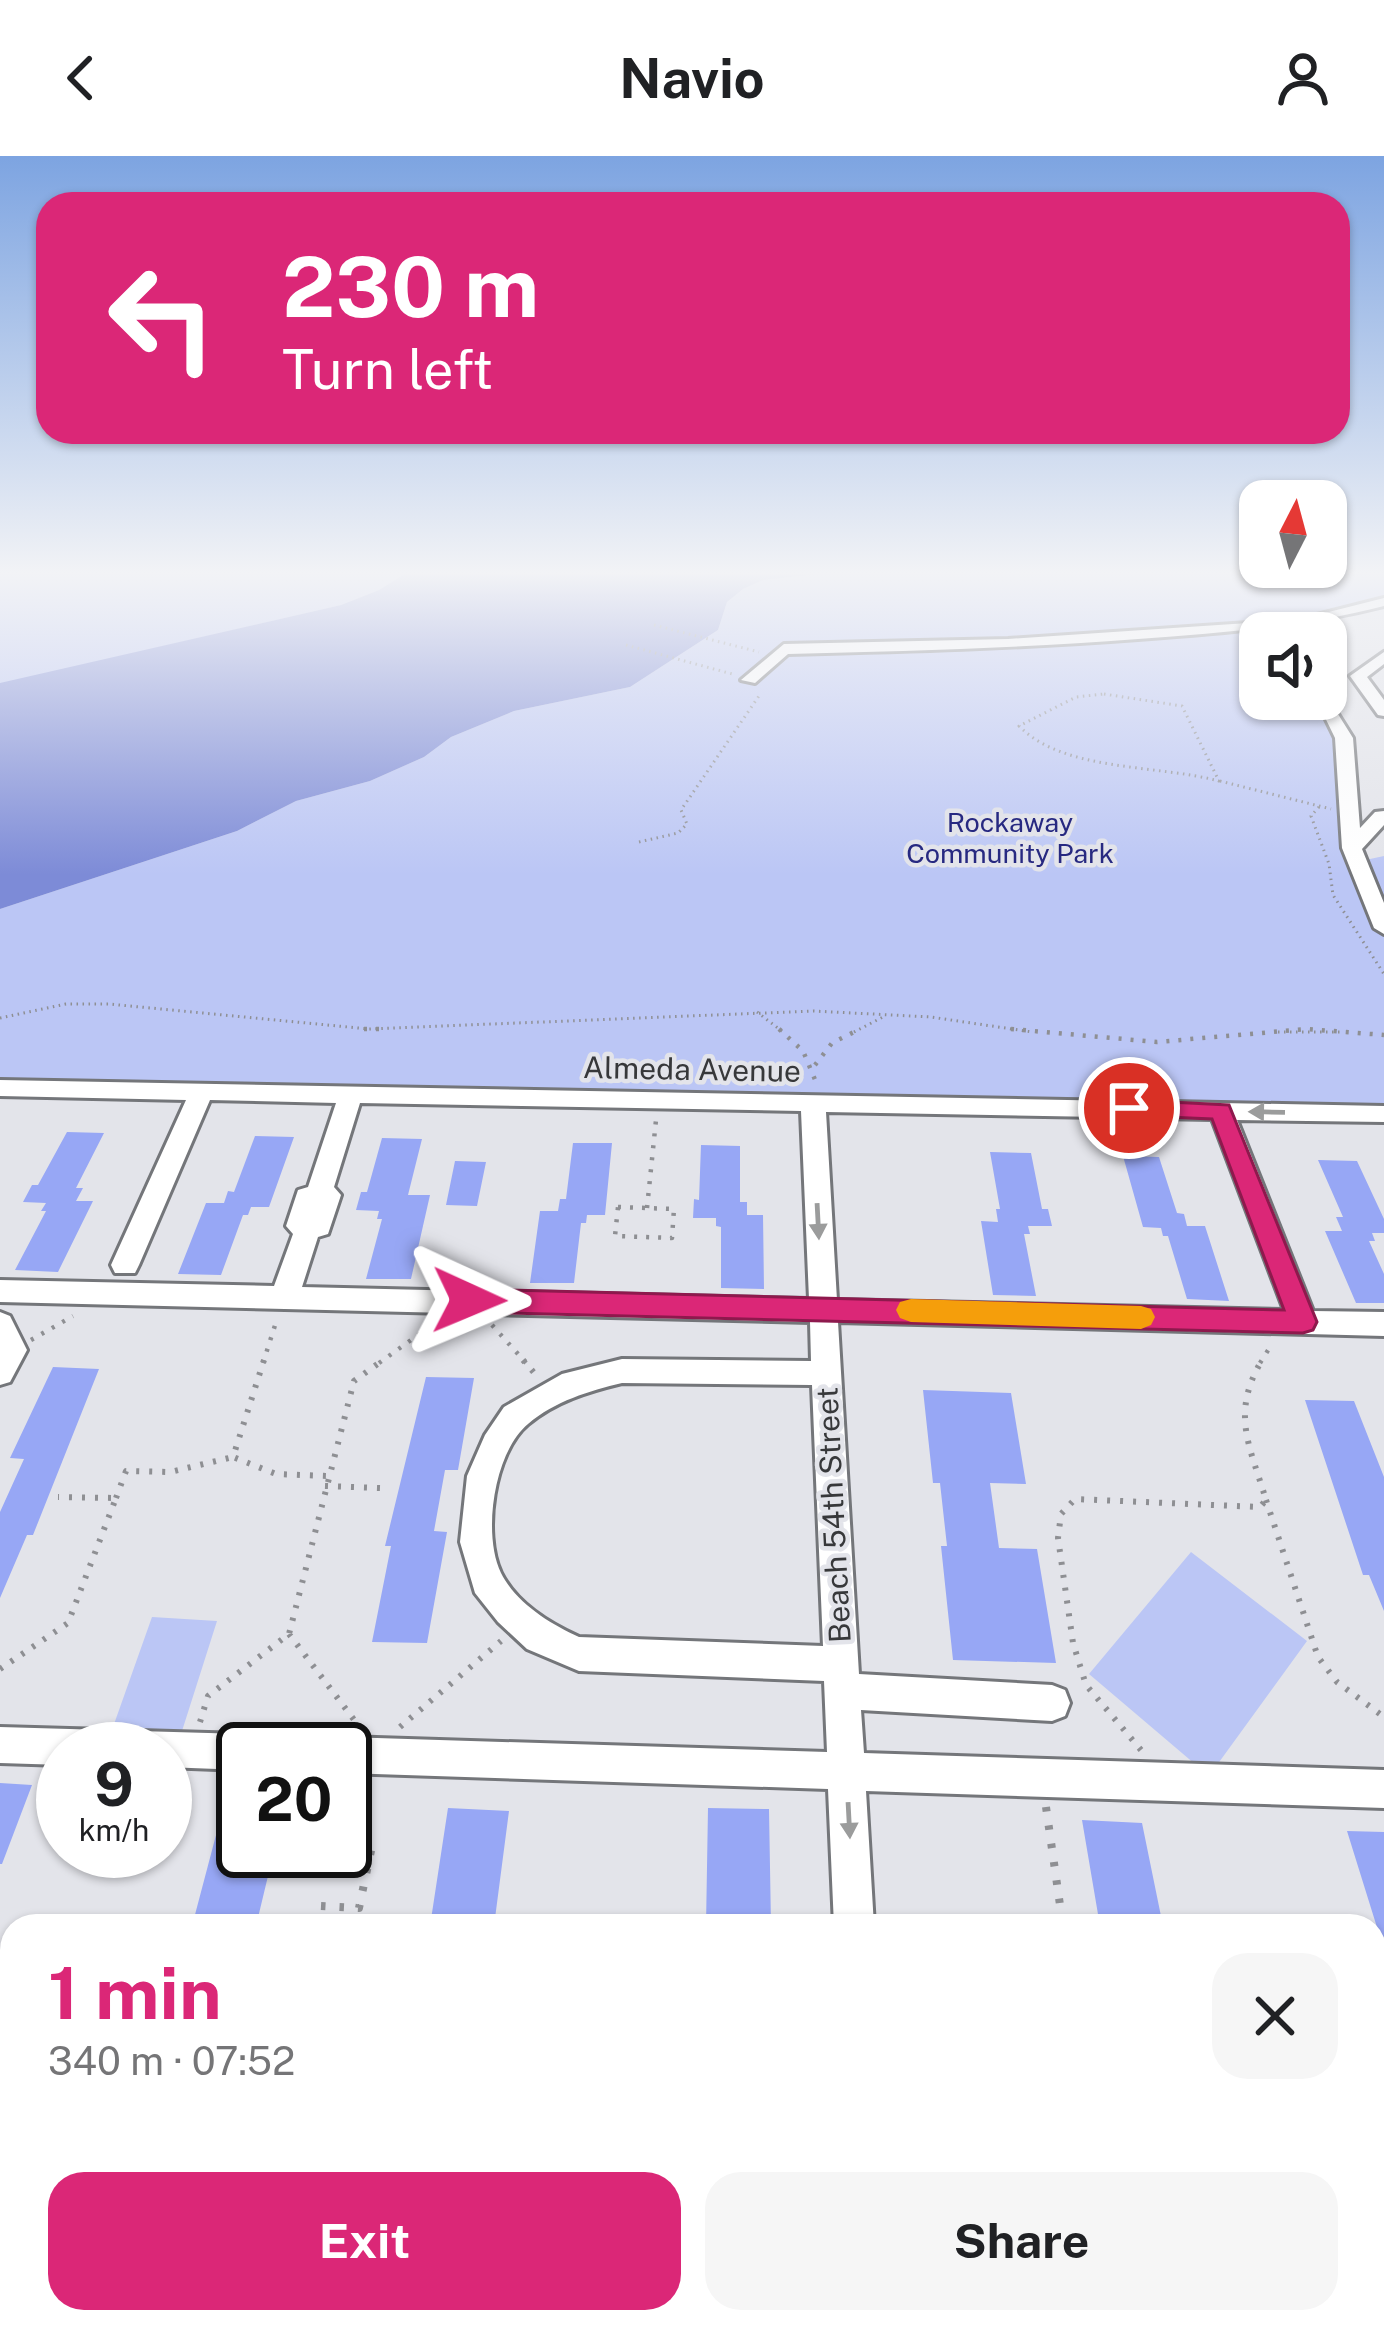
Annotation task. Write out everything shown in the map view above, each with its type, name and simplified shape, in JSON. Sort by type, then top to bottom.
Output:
[{"type":"street","points":[[750,679],[758,672]]},
{"type":"street","points":[[1364,672],[1358,676],[1384,711]]},
{"type":"street","points":[[1335,720],[1344,738],[1354,856],[1384,928]]},
{"type":"street","points":[[1354,856],[1383,827]]},
{"type":"street","name":"Almeda Avenue","points":[[0,1088],[1384,1114]]},
{"type":"street","points":[[125,1265],[201,1093]]},
{"type":"street","points":[[285,1296],[308,1228],[319,1227],[330,1198],[318,1196],[350,1096]]},
{"type":"street","name":"Beach 54th Street","points":[[813,1104],[853,1914]]},
{"type":"street","points":[[1221,1111],[1294,1322]]},
{"type":"street","points":[[0,1291],[1384,1324]]},
{"type":"street","points":[[826,1373],[622,1371],[599,1373],[552,1392],[515,1416],[483,1476],[476,1542],[487,1582],[539,1637],[579,1654],[841,1677],[1052,1703]]},
{"type":"street","points":[[0,1744],[36,1745]]},
{"type":"street","points":[[372,1755],[1384,1789]]},
{"type":"path","points":[[639,842],[678,833],[687,824],[681,810],[761,694],[750,679],[723,672]]},
{"type":"path","points":[[1219,781],[1183,706],[1170,702],[1104,694],[1076,697],[1029,716],[1018,726],[1026,736],[1078,758],[1112,766],[1166,768],[1319,807],[1348,811]]},
{"type":"path","points":[[1319,807],[1311,817],[1329,864],[1333,895],[1384,974]]},
{"type":"path","points":[[0,1018],[66,1004],[122,1004],[244,1020],[369,1029],[757,1012],[887,1015],[1157,1042],[1307,1029],[1384,1035]]},
{"type":"path","points":[[757,1012],[796,1042],[815,1065]]},
{"type":"path","points":[[813,1104],[815,1065],[832,1043],[887,1015]]},
{"type":"path","points":[[647,1208],[657,1102]]},
{"type":"path","points":[[618,1208],[647,1208],[674,1209],[672,1238],[615,1236],[618,1208]]},
{"type":"path","points":[[4,1349],[94,1304],[101,1293]]},
{"type":"path","points":[[232,1457],[285,1296]]},
{"type":"path","points":[[192,1725],[208,1696],[289,1634],[354,1381],[469,1300],[552,1392]]},
{"type":"path","points":[[1294,1322],[1246,1383],[1240,1405],[1318,1657],[1337,1682],[1384,1717]]},
{"type":"path","points":[[0,1669],[68,1623],[126,1471],[170,1472],[232,1457],[276,1474],[328,1476]]},
{"type":"path","points":[[326,1486],[380,1488]]},
{"type":"path","points":[[58,1497],[116,1498]]},
{"type":"path","points":[[1169,1781],[1086,1685],[1073,1643],[1058,1538],[1060,1514],[1075,1499],[1260,1507],[1266,1500]]},
{"type":"path","points":[[372,1744],[523,1622]]},
{"type":"path","points":[[289,1634],[356,1722]]},
{"type":"path","points":[[1042,1777],[1062,1914]]},
{"type":"path","points":[[321,1906],[359,1908],[365,1878]]},
{"type":"green space","points":[[0,672],[53,672],[0,684]]},
{"type":"green space","name":"Rockaway Community Park","points":[[654,672],[1239,672],[1239,720],[1336,720],[1343,733],[1356,862],[1384,856],[1384,1114],[0,1088],[0,909],[237,831],[296,801],[370,781],[424,757],[451,737],[514,711],[630,687]]},
{"type":"green space","points":[[1191,1552],[1307,1641],[1209,1776],[1089,1674]]},
{"type":"green space","points":[[152,1617],[217,1621],[185,1722],[115,1722]]},
{"type":"water","points":[[50,672],[654,672],[630,687],[514,711],[451,737],[424,757],[370,781],[296,801],[237,831],[0,909],[0,683]]},
{"type":"building","points":[[67,1132],[104,1133],[76,1188],[83,1188],[76,1201],[93,1201],[58,1272],[15,1270],[46,1211],[41,1211],[46,1203],[23,1202],[32,1185],[38,1185]]},
{"type":"building","points":[[255,1136],[294,1137],[269,1207],[251,1207],[243,1215],[221,1275],[178,1274],[206,1203],[224,1203],[228,1191],[234,1192]]},
{"type":"building","points":[[382,1138],[422,1139],[408,1195],[430,1195],[411,1279],[366,1279],[382,1219],[377,1219],[379,1211],[356,1210],[361,1192],[367,1192]]},
{"type":"building","points":[[573,1143],[612,1143],[605,1215],[587,1215],[586,1223],[581,1223],[574,1283],[530,1283],[540,1211],[558,1211],[560,1199],[566,1199]]},
{"type":"building","points":[[701,1145],[740,1146],[740,1202],[747,1202],[747,1215],[763,1215],[764,1289],[721,1288],[721,1227],[716,1226],[716,1218],[693,1218],[694,1199],[699,1200]]},
{"type":"building","points":[[990,1152],[1031,1153],[1042,1209],[1048,1209],[1052,1226],[1028,1226],[1030,1234],[1024,1234],[1036,1296],[993,1295],[981,1221],[998,1222],[996,1209],[1000,1209]]},
{"type":"building","points":[[1123,1156],[1159,1157],[1177,1213],[1184,1214],[1187,1226],[1205,1226],[1229,1301],[1187,1299],[1168,1236],[1163,1236],[1161,1228],[1143,1227]]},
{"type":"building","points":[[1318,1160],[1357,1161],[1384,1219],[1384,1233],[1372,1233],[1375,1241],[1369,1241],[1384,1274],[1384,1303],[1356,1303],[1325,1231],[1342,1231],[1336,1217],[1343,1217]]},
{"type":"building","points":[[455,1161],[486,1162],[477,1206],[446,1205]]},
{"type":"building","points":[[53,1367],[99,1369],[33,1535],[27,1535],[0,1598],[0,1512],[24,1459],[10,1458]]},
{"type":"building","points":[[426,1377],[474,1378],[458,1470],[445,1470],[434,1531],[447,1532],[427,1643],[372,1642],[391,1546],[385,1546]]},
{"type":"building","points":[[923,1390],[1011,1393],[1026,1484],[990,1483],[999,1548],[1037,1549],[1056,1663],[953,1660],[941,1546],[947,1546],[940,1483],[933,1483]]},
{"type":"building","points":[[1305,1400],[1354,1401],[1384,1477],[1384,1611],[1369,1575],[1363,1575]]},
{"type":"building","points":[[0,1783],[32,1785],[2,1864],[0,1864]]},
{"type":"building","points":[[448,1808],[509,1811],[496,1914],[432,1914]]},
{"type":"building","points":[[708,1808],[769,1809],[771,1914],[706,1914]]},
{"type":"building","points":[[1082,1820],[1142,1823],[1161,1914],[1098,1914]]},
{"type":"building","points":[[1347,1831],[1384,1832],[1384,1914],[1373,1914]]},
{"type":"building","points":[[216,1835],[216,1878],[268,1878],[259,1914],[195,1914]]},
{"type":"slow traffic","points":[[911,1310],[1141,1317]]},
{"type":"route","points":[[469,1300],[1303,1322],[1221,1111],[1129,1108]]}]
